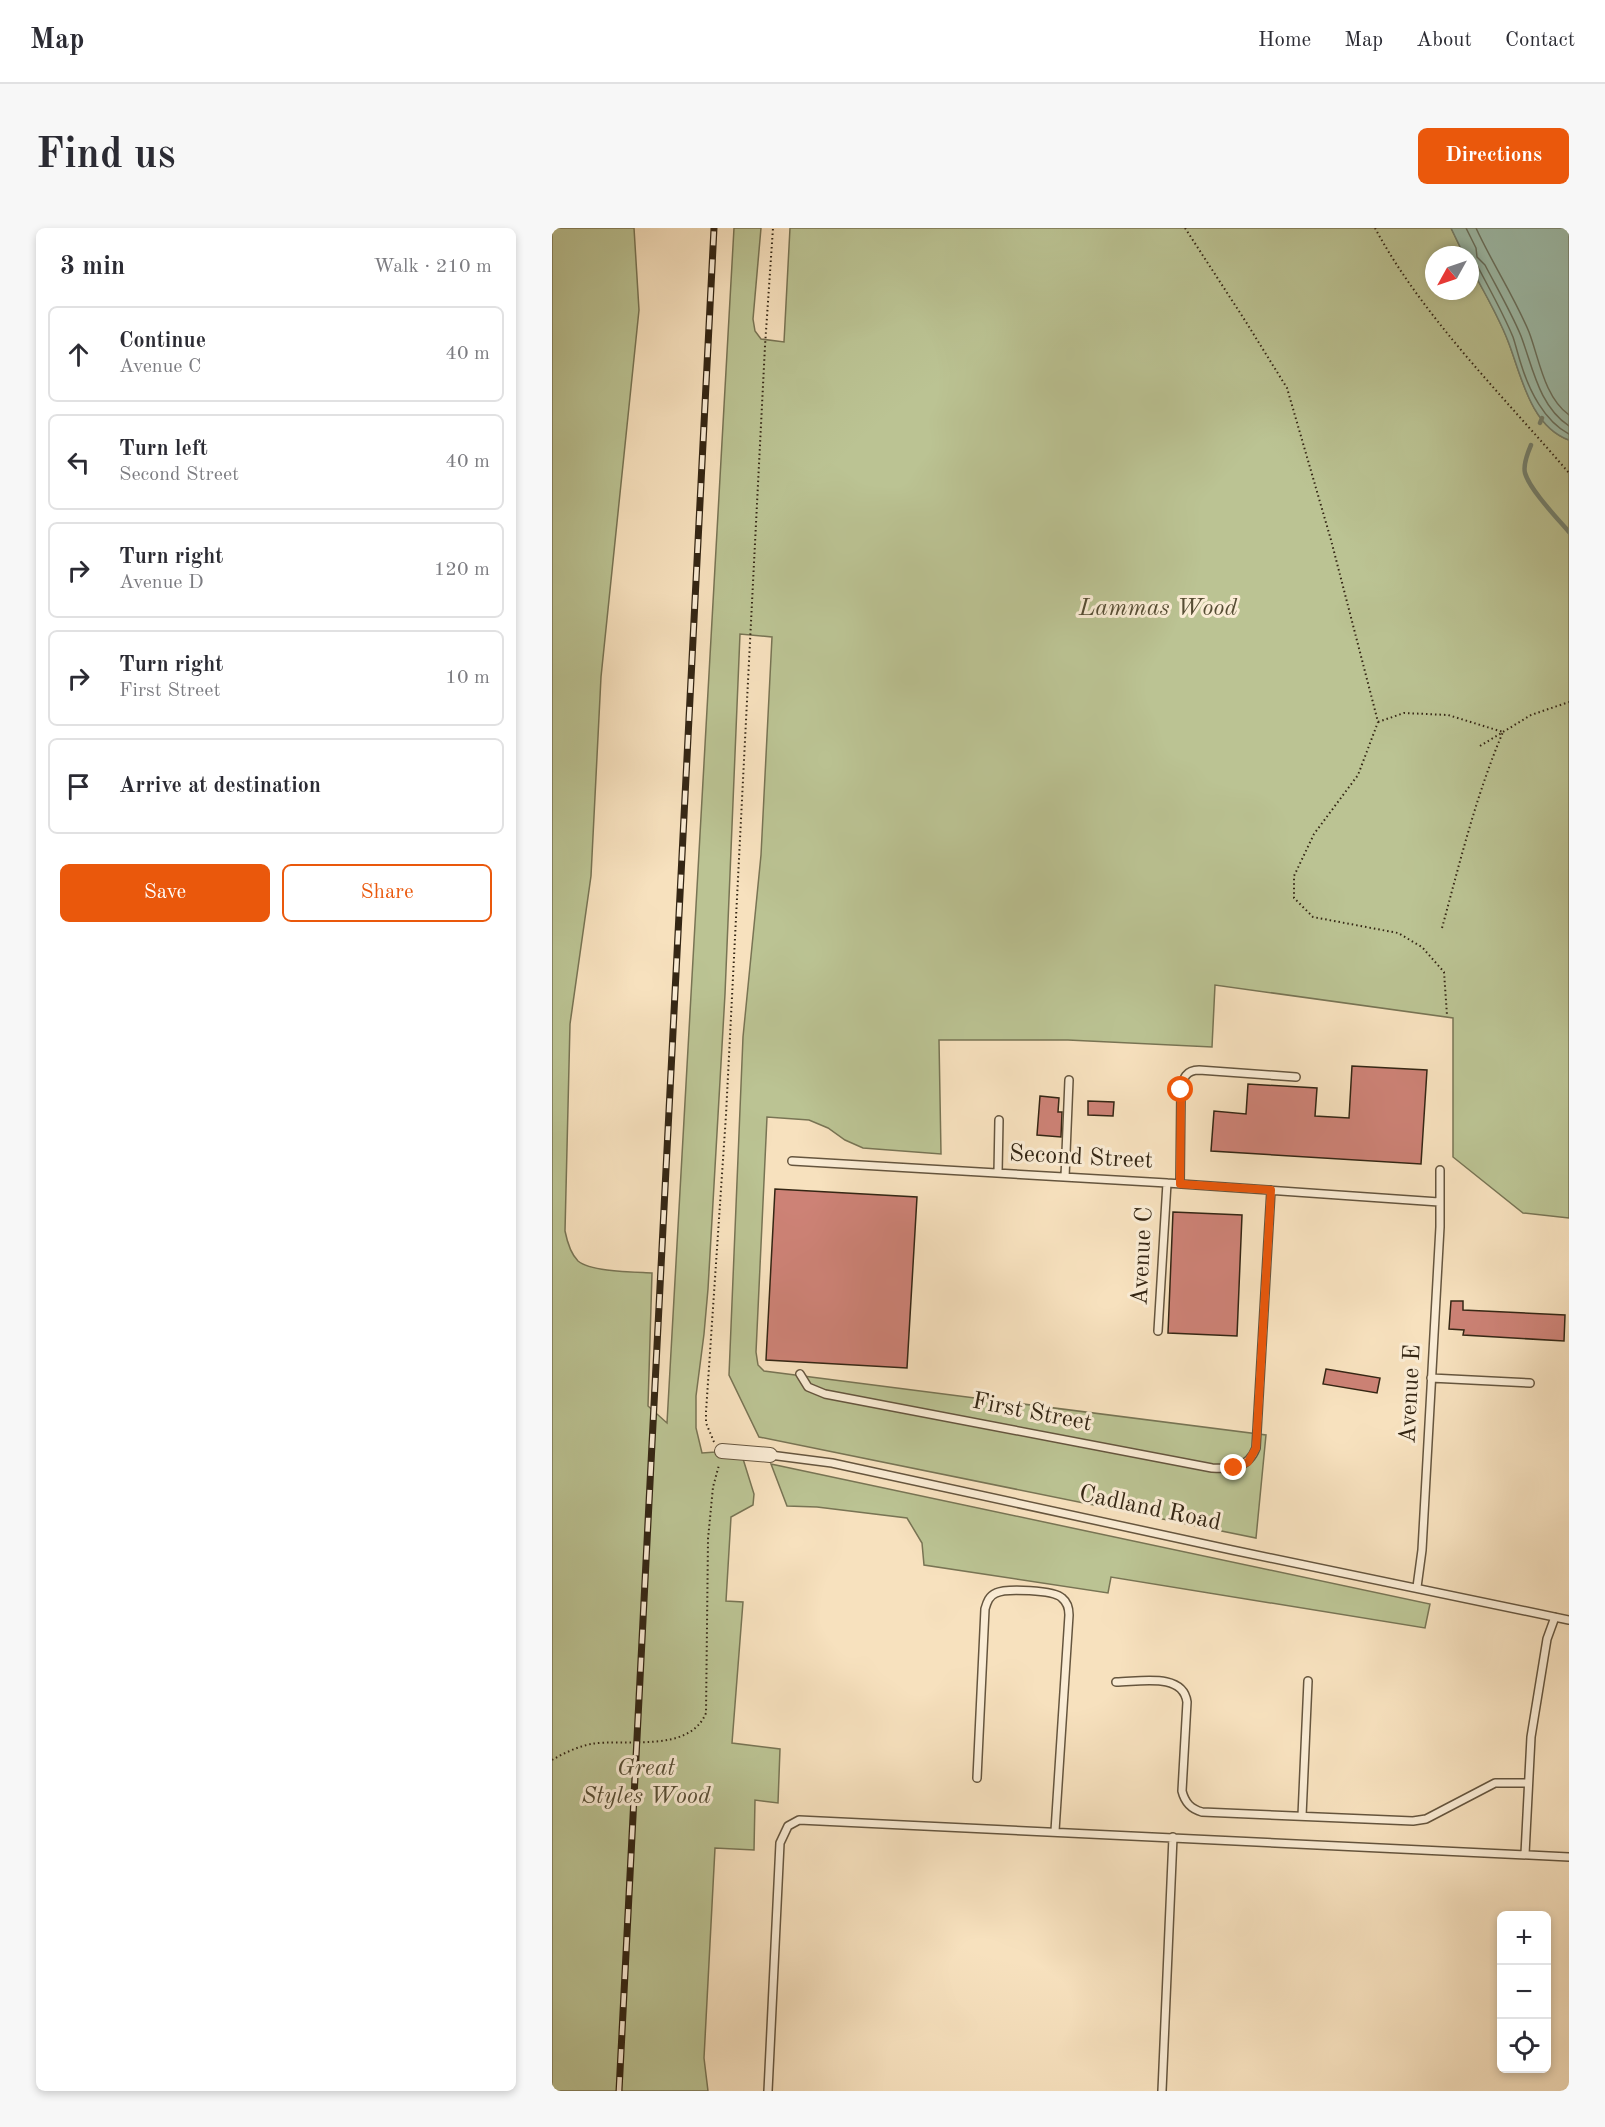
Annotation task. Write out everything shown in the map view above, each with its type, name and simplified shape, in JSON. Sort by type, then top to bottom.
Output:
[{"type":"street","name":"Cadland Road","points":[[722,1451],[770,1455]]},
{"type":"lane","name":"Avenue C","points":[[1180,1184],[1181,1090],[1184,1077],[1189,1072],[1199,1070],[1296,1077]]},
{"type":"lane","points":[[1065,1177],[1069,1080]]},
{"type":"lane","points":[[998,1173],[999,1120]]},
{"type":"lane","name":"Second Street","points":[[792,1161],[1439,1202]]},
{"type":"lane","name":"Avenue E","points":[[1417,1587],[1422,1550],[1440,1227],[1440,1170]]},
{"type":"lane","name":"Avenue C","points":[[1158,1331],[1167,1183]]},
{"type":"lane","name":"First Street","points":[[800,1374],[808,1387],[825,1394],[1212,1468],[1241,1466],[1254,1455],[1256,1448],[1271,1190]]},
{"type":"lane","points":[[1431,1378],[1530,1383]]},
{"type":"lane","name":"Cadland Road","points":[[770,1455],[832,1463],[1569,1620]]},
{"type":"lane","points":[[977,1778],[987,1602],[994,1594],[1004,1591],[1053,1592],[1063,1598],[1069,1609],[1055,1831]]},
{"type":"lane","points":[[1525,1854],[1533,1726],[1547,1639],[1555,1617]]},
{"type":"lane","points":[[1116,1682],[1170,1682],[1177,1685],[1186,1695],[1182,1791],[1186,1803],[1202,1812],[1413,1821],[1426,1818],[1495,1783],[1528,1783]]},
{"type":"lane","points":[[1302,1816],[1308,1682]]},
{"type":"lane","points":[[768,2091],[780,1843],[788,1826],[794,1821],[805,1819],[1569,1857]]},
{"type":"lane","points":[[1162,2091],[1173,1837]]},
{"type":"path","points":[[552,1760],[574,1749],[591,1744],[663,1741],[677,1738],[702,1722],[706,1713],[710,1506],[722,1451],[709,1434],[706,1412],[726,1115],[773,228]]},
{"type":"path","points":[[1185,228],[1287,388],[1334,551],[1378,722],[1358,775],[1314,834],[1294,876],[1294,898],[1313,917],[1398,933],[1422,947],[1444,972],[1447,1016]]},
{"type":"path","points":[[1375,228],[1390,256],[1445,330],[1569,473]]},
{"type":"path","points":[[1480,746],[1531,715],[1569,702]]},
{"type":"path","points":[[1378,722],[1404,713],[1448,715],[1503,732]]},
{"type":"path","points":[[1442,928],[1471,820],[1503,732]]},
{"type":"green space","name":"Lammas Wood","points":[[552,228],[634,228],[639,310],[601,677],[591,876],[570,1024],[565,1231],[573,1254],[584,1265],[614,1271],[652,1273],[648,1406],[667,1423],[734,228],[761,228],[753,319],[755,331],[761,339],[784,342],[790,228],[1451,228],[1460,246],[1425,246],[1425,300],[1479,300],[1479,283],[1500,322],[1536,411],[1556,433],[1569,440],[1569,1218],[1523,1213],[1453,1157],[1453,1018],[1215,985],[1212,1047],[1068,1040],[939,1040],[941,1154],[863,1148],[809,1120],[767,1117],[756,1352],[758,1365],[764,1371],[1266,1435],[1256,1538],[759,1437],[729,1375],[743,1037],[761,855],[772,637],[740,634],[725,994],[708,1289],[696,1396],[696,1428],[702,1453],[739,1446],[754,1494],[753,1505],[731,1517],[726,1601],[743,1602],[732,1743],[780,1749],[778,1803],[755,1800],[754,1850],[715,1848],[704,2058],[708,2091],[552,2091]]},
{"type":"green space","points":[[771,1464],[1430,1604],[1425,1628],[1111,1577],[1108,1593],[924,1565],[922,1543],[907,1518],[817,1507],[787,1506]]},
{"type":"water","points":[[1451,228],[1569,228],[1569,440],[1556,433],[1545,423],[1529,398],[1500,322],[1479,283],[1479,246],[1460,246]]},
{"type":"building","points":[[1352,1066],[1427,1070],[1421,1164],[1211,1151],[1214,1111],[1246,1114],[1248,1084],[1317,1088],[1315,1116],[1349,1118]]},
{"type":"building","points":[[1040,1096],[1059,1098],[1058,1112],[1062,1112],[1061,1137],[1037,1135]]},
{"type":"building","points":[[1088,1101],[1114,1102],[1113,1116],[1088,1115]]},
{"type":"building","points":[[775,1189],[917,1197],[907,1368],[766,1360]]},
{"type":"building","points":[[1173,1212],[1242,1215],[1237,1336],[1168,1333]]},
{"type":"building","points":[[1451,1301],[1463,1301],[1463,1310],[1565,1315],[1564,1341],[1463,1335],[1464,1330],[1449,1329]]},
{"type":"building","points":[[1326,1369],[1380,1378],[1377,1393],[1323,1384]]},
{"type":"waterway","points":[[1540,423],[1542,418]]},
{"type":"waterway","points":[[1531,445],[1525,466],[1528,480],[1544,504],[1569,532]]},
{"type":"railway","points":[[619,2091],[714,228]]},
{"type":"route","points":[[1181,1090],[1180,1184],[1271,1190],[1256,1448],[1248,1462],[1234,1468]]},
{"type":"park label","name":"Great Styles Wood","points":[[646,1783]]}]
